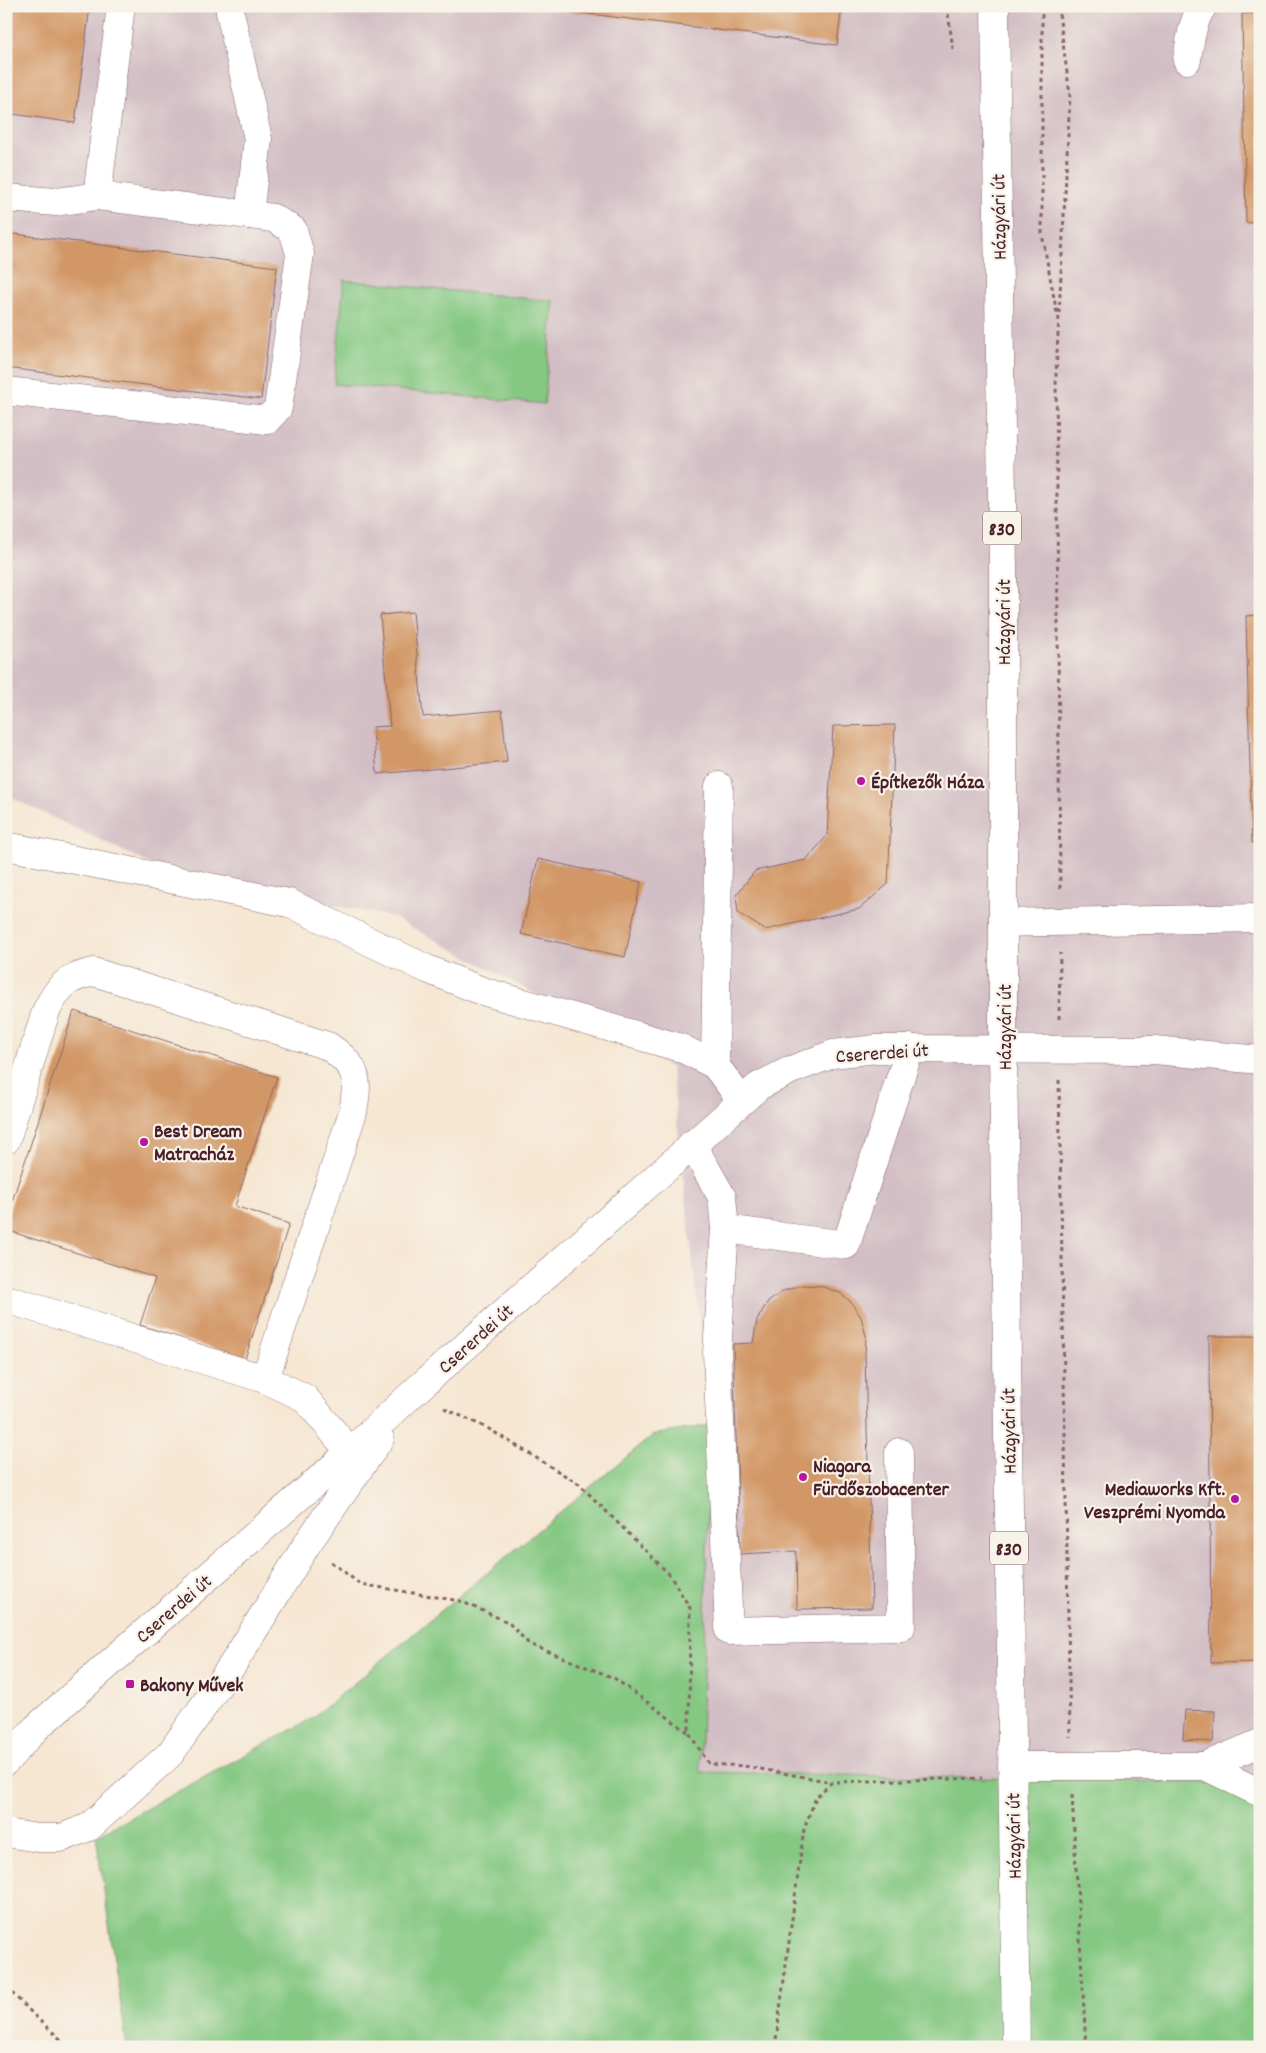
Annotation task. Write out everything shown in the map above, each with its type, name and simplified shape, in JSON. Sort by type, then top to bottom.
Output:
[{"type":"main road","points":[[98,196],[121,6]]},
{"type":"main road","points":[[230,6],[258,139],[249,215]]},
{"type":"main road","name":"Házgyári út","points":[[995,6],[1003,570],[1003,1049],[1016,2047]]},
{"type":"main road","points":[[1188,60],[1191,35],[1203,6]]},
{"type":"main road","points":[[6,198],[56,202],[98,196],[273,218],[293,230],[300,254],[278,408],[267,420],[6,391]]},
{"type":"main road","points":[[715,1065],[719,786]]},
{"type":"main road","points":[[6,846],[289,904],[427,969],[482,991],[681,1048],[715,1065],[741,1100]]},
{"type":"main road","points":[[1003,923],[1260,918]]},
{"type":"main road","points":[[6,1140],[46,1011],[64,982],[77,976],[94,972],[328,1046],[343,1057],[354,1072],[357,1090],[353,1112],[265,1379]]},
{"type":"main road","points":[[725,1229],[846,1244],[910,1048]]},
{"type":"main road","name":"Csererdei út","points":[[6,1761],[36,1728],[350,1452],[412,1392],[759,1086],[833,1054],[876,1049],[1155,1050],[1260,1060]]},
{"type":"main road","points":[[692,1144],[722,1197],[725,1229],[717,1354],[729,1632],[900,1627],[899,1452]]},
{"type":"main road","points":[[6,1298],[265,1379],[305,1398],[350,1452]]},
{"type":"main road","points":[[6,1832],[38,1838],[61,1838],[89,1827],[170,1754],[233,1664],[307,1544],[412,1392]]},
{"type":"main road","points":[[1012,1771],[1205,1766],[1260,1744]]},
{"type":"main road","points":[[1205,1766],[1260,1793]]},
{"type":"path","points":[[946,6],[953,50]]},
{"type":"path","points":[[1042,6],[1042,234],[1058,321]]},
{"type":"path","points":[[412,1392],[488,1429],[579,1484],[669,1574],[690,1608],[688,1733]]},
{"type":"path","points":[[307,1544],[360,1584],[460,1601],[508,1622],[529,1644],[614,1678],[688,1733],[708,1764],[744,1766],[832,1782],[1012,1771]]},
{"type":"path","points":[[775,2047],[804,1829],[816,1797],[832,1782]]},
{"type":"path","points":[[6,1986],[68,2047]]},
{"type":"shaded area","points":[[6,6],[1260,6],[1260,1784],[700,1772],[711,1425],[671,1067],[393,917],[167,872],[6,795]]},
{"type":"green space","points":[[344,280],[554,301],[544,404],[334,384]]},
{"type":"green space","points":[[711,1425],[700,1772],[1260,1784],[1260,2047],[127,2047],[96,1836],[311,1719],[653,1435]]},
{"type":"building","points":[[6,6],[90,6],[75,123],[6,113]]},
{"type":"building","points":[[567,6],[842,6],[837,45],[566,11]]},
{"type":"building","points":[[1260,13],[1260,222],[1246,223],[1242,14]]},
{"type":"building","points":[[6,233],[277,267],[261,399],[6,368]]},
{"type":"building","points":[[413,612],[423,717],[502,710],[507,762],[377,774],[373,727],[390,726],[380,615]]},
{"type":"building","points":[[1260,615],[1260,843],[1252,843],[1246,616]]},
{"type":"building","name":"Építkezők Háza","points":[[895,725],[888,884],[859,909],[765,930],[738,913],[736,895],[755,871],[806,860],[827,836],[833,726]]},
{"type":"building","points":[[538,859],[641,882],[625,957],[521,934]]},
{"type":"building","name":"Best Dream Matracház","points":[[74,1011],[277,1077],[235,1206],[289,1224],[245,1359],[140,1325],[155,1278],[6,1230],[6,1220]]},
{"type":"building","name":"Niagara Fürdőszobacenter","points":[[802,1285],[821,1286],[840,1293],[850,1301],[861,1317],[866,1336],[872,1608],[797,1609],[796,1551],[740,1554],[733,1344],[753,1343],[757,1320],[767,1303],[783,1291]]},
{"type":"building","name":"Mediaworks Kft. Veszprémi Nyomda","points":[[1209,1336],[1260,1336],[1260,1662],[1211,1663]]},
{"type":"building","points":[[1185,1710],[1215,1711],[1213,1742],[1183,1740]]},
{"type":"place","name":"Építkezők Háza","points":[[861,781]]},
{"type":"place","name":"Best Dream Matracház","points":[[144,1142]]},
{"type":"place","name":"Niagara Fürdőszobacenter","points":[[803,1477]]},
{"type":"place","name":"Mediaworks Kft. Veszprémi Nyomda","points":[[1235,1499]]},
{"type":"place","name":"Bakony Művek","points":[[130,1684]]}]
